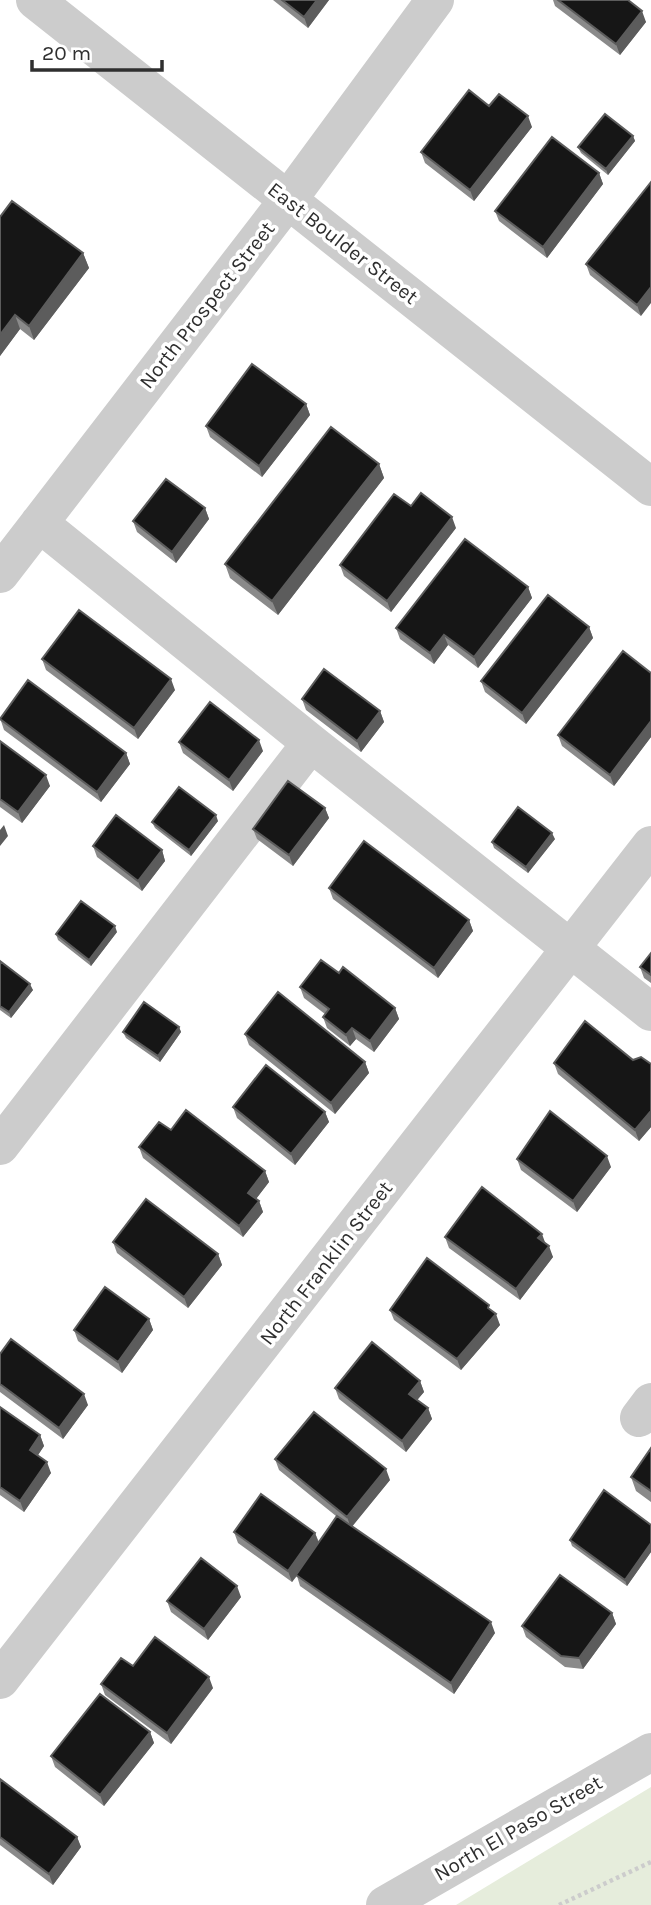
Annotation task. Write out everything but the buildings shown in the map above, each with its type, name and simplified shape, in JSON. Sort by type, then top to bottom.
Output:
[{"type":"street","name":"East Boulder Street","points":[[35,0],[651,487]]},
{"type":"street","name":"North Prospect Street","points":[[0,574],[288,200],[435,0]]},
{"type":"street","points":[[39,523],[651,1012]]},
{"type":"street","points":[[0,1146],[311,743]]},
{"type":"street","name":"North Franklin Street","points":[[0,1680],[651,845]]},
{"type":"street","name":"North El Paso Street","points":[[385,1905],[651,1752]]},
{"type":"path","points":[[559,1905],[651,1862]]},
{"type":"green space","points":[[651,1787],[651,1905],[456,1905]]}]
